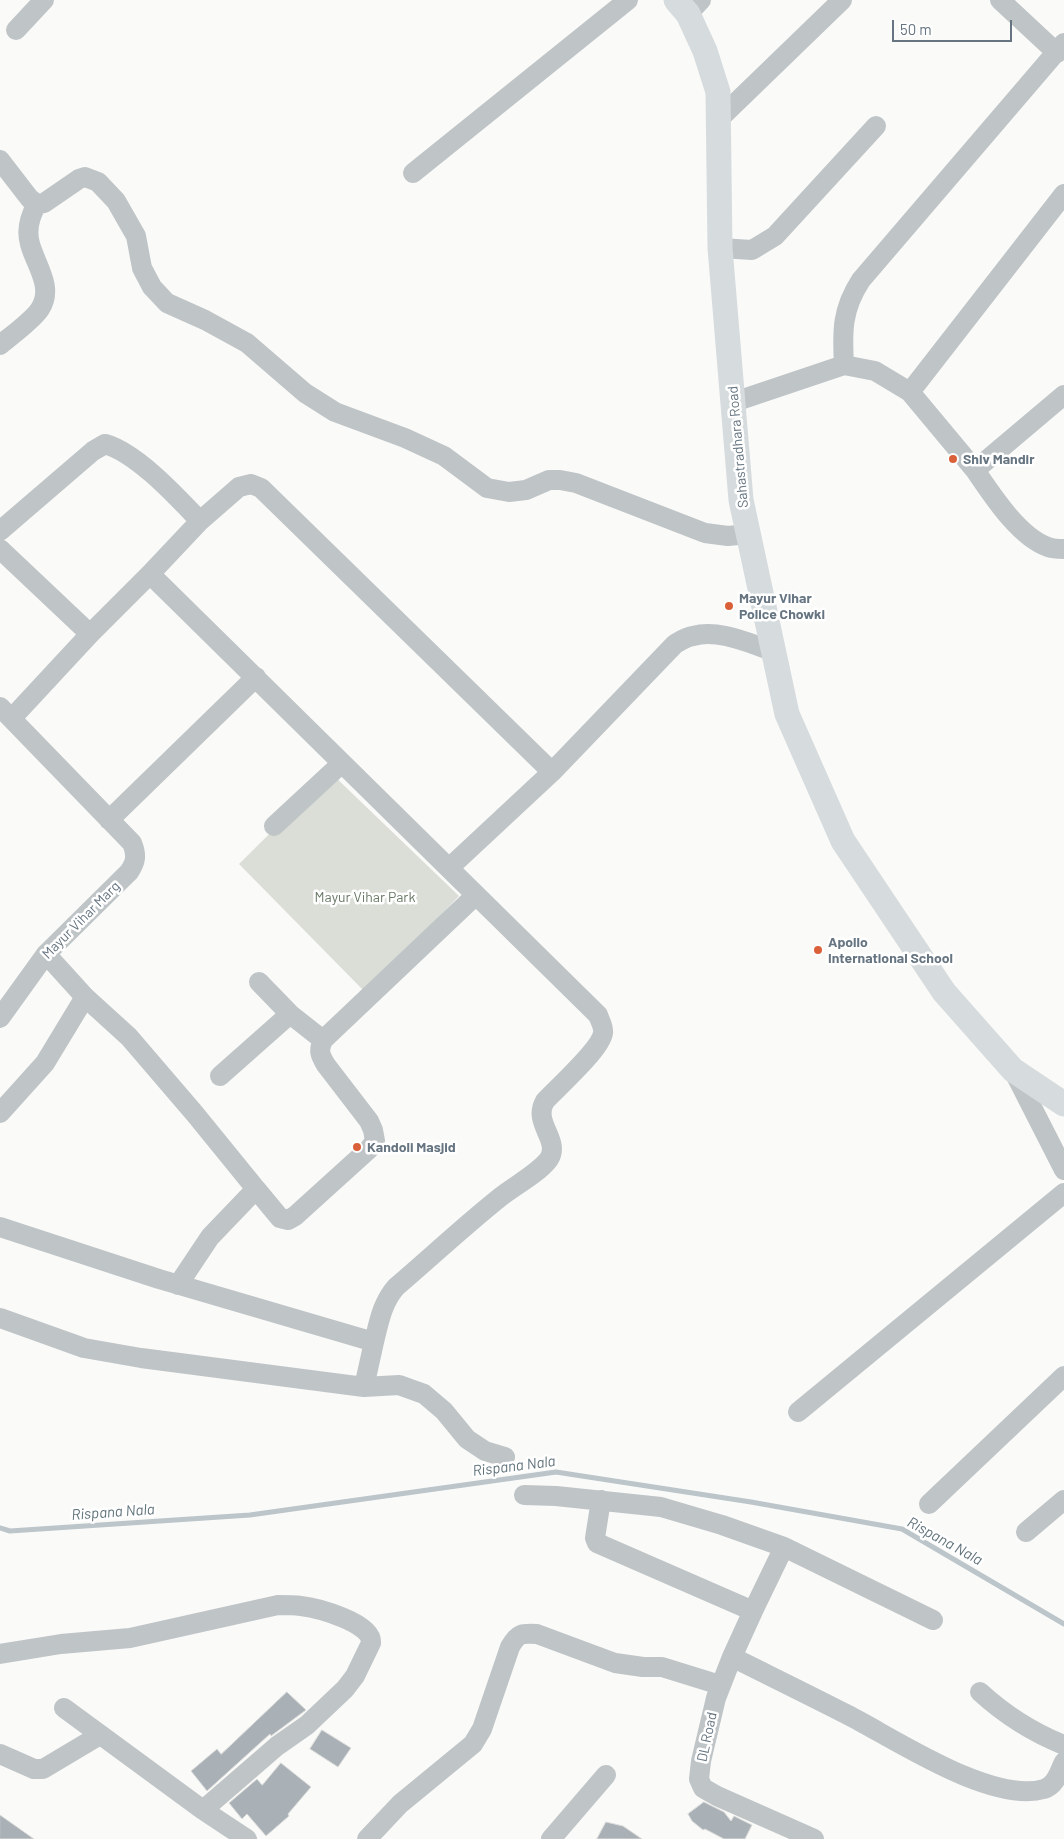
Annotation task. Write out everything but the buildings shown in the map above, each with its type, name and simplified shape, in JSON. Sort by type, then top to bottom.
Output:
[{"type":"main road","name":"Sahastradhara Road","points":[[688,5],[718,92],[720,248],[741,500],[787,714],[843,842],[944,992],[1013,1070],[1064,1104]]},
{"type":"street","points":[[16,30],[44,0]]},
{"type":"street","points":[[413,172],[628,0]]},
{"type":"street","points":[[718,120],[842,0]]},
{"type":"street","points":[[844,364],[842,335],[845,314],[851,295],[861,280],[1060,48],[1000,0]]},
{"type":"street","points":[[720,248],[752,250],[774,236],[876,126]]},
{"type":"street","points":[[0,160],[30,199],[37,204],[44,203],[79,179],[85,177],[98,182],[116,201],[136,236],[142,268],[152,287],[167,303],[205,320],[247,343],[305,393],[335,412],[405,438],[444,456],[488,488],[509,492],[526,490],[549,480],[568,481],[705,533],[728,536],[748,534]]},
{"type":"street","points":[[910,392],[1064,194]]},
{"type":"street","points":[[0,345],[39,311],[44,302],[46,290],[44,278],[30,244],[28,230],[32,211],[37,204]]},
{"type":"street","points":[[734,402],[844,364],[875,371],[910,392],[975,470],[997,502],[1029,537],[1049,548],[1064,550]]},
{"type":"street","points":[[975,470],[1064,396]]},
{"type":"street","points":[[0,532],[93,451],[105,444],[118,448],[164,484],[200,521]]},
{"type":"street","points":[[256,677],[109,820],[6,713],[90,634],[200,521],[239,487],[251,484],[260,488],[552,772]]},
{"type":"street","points":[[0,549],[90,634]]},
{"type":"street","points":[[150,574],[598,1015],[603,1026],[603,1034],[598,1046],[541,1107],[541,1119],[552,1145],[550,1157],[542,1166],[498,1199],[389,1295],[381,1313],[364,1387]]},
{"type":"street","points":[[449,868],[552,772],[675,644],[691,636],[705,634],[728,637],[773,651]]},
{"type":"street","points":[[274,826],[342,763]]},
{"type":"street","name":"Mayur Vihar Marg","points":[[0,1018],[46,954],[129,872],[135,863],[135,851],[132,843],[109,820]]},
{"type":"street","points":[[46,954],[85,996],[129,1037],[280,1218],[288,1220],[369,1149],[375,1141],[369,1121],[321,1056],[319,1051],[323,1040],[476,895]]},
{"type":"street","points":[[258,982],[290,1014],[323,1040]]},
{"type":"street","points":[[0,1113],[45,1063],[85,996]]},
{"type":"street","points":[[220,1076],[290,1014]]},
{"type":"street","points":[[1013,1070],[1064,1170]]},
{"type":"street","points":[[178,1285],[210,1237],[256,1189]]},
{"type":"street","points":[[798,1412],[1064,1193]]},
{"type":"street","points":[[0,1227],[178,1285],[374,1342]]},
{"type":"street","points":[[0,1318],[84,1348],[141,1358],[364,1387],[399,1385],[424,1394],[444,1411],[467,1439],[485,1451],[505,1457]]},
{"type":"street","points":[[929,1504],[1064,1376]]},
{"type":"street","points":[[524,1495],[601,1500],[661,1507],[722,1525],[784,1547],[933,1620]]},
{"type":"street","points":[[601,1500],[595,1538],[597,1543],[753,1611]]},
{"type":"street","points":[[1026,1532],[1064,1500]]},
{"type":"street","name":"DL Road","points":[[784,1547],[720,1685],[701,1761],[699,1778],[703,1788],[782,1834],[814,1839]]},
{"type":"street","points":[[0,1654],[61,1644],[130,1638],[278,1605],[301,1606],[333,1614],[368,1632],[371,1637],[371,1643],[355,1676],[345,1689],[307,1725],[277,1746],[203,1810]]},
{"type":"street","points":[[367,1839],[400,1804],[473,1744],[482,1729],[510,1647],[516,1637],[524,1633],[537,1634],[615,1663],[643,1667],[662,1667],[720,1685]]},
{"type":"street","points":[[732,1657],[940,1764],[991,1785],[1015,1790],[1046,1788],[1055,1782],[1064,1762]]},
{"type":"street","points":[[980,1692],[1000,1709],[1049,1740],[1064,1745]]},
{"type":"street","points":[[64,1708],[203,1810],[247,1839]]},
{"type":"street","points":[[0,1754],[34,1769],[43,1769],[100,1735]]},
{"type":"street","points":[[551,1839],[606,1775]]},
{"type":"green space","name":"Mayur Vihar Park","points":[[331,773],[459,896],[366,993],[239,864]]},
{"type":"waterway","name":"Rispana Nala","points":[[0,1528],[10,1531],[250,1515],[556,1472],[751,1502],[902,1529],[1064,1624]]},
{"type":"place","name":"Shiv Mandir","points":[[953,459]]},
{"type":"place","name":"Mayur Vihar Police Chowki","points":[[729,606]]},
{"type":"place","name":"Apollo International School","points":[[818,950]]},
{"type":"place","name":"Kandoli Masjid","points":[[357,1147]]}]
